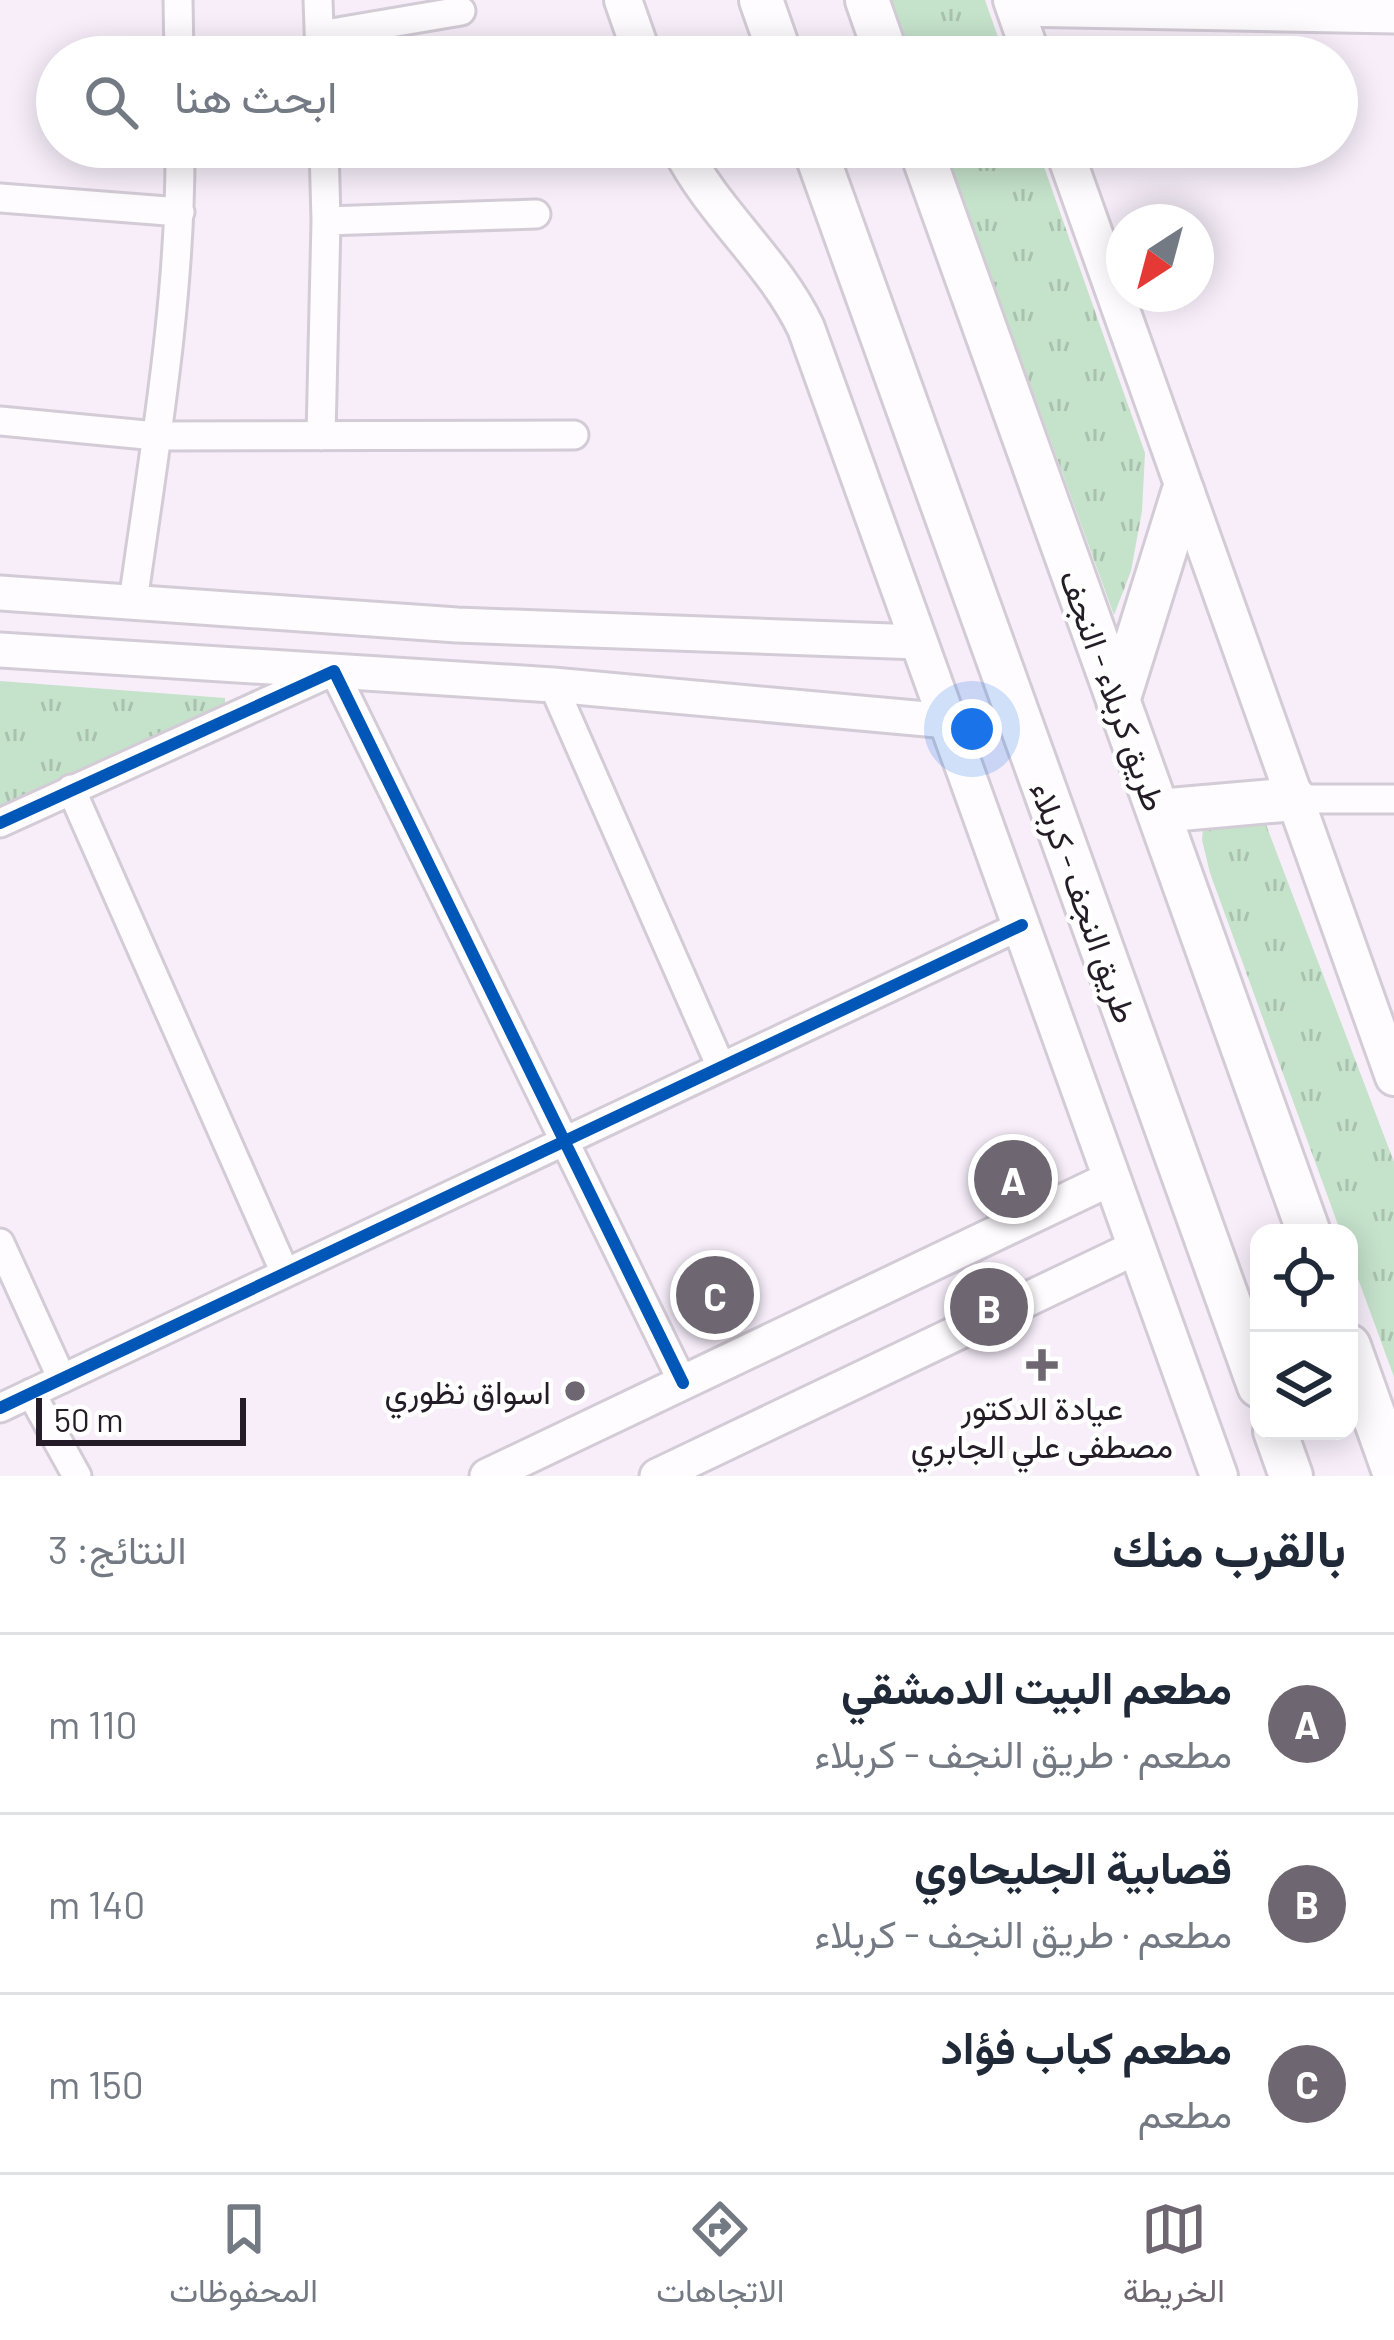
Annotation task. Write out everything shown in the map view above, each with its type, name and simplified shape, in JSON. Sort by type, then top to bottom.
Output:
[{"type":"highway","points":[[761,0],[774,36]]},
{"type":"highway","points":[[867,0],[880,36]]},
{"type":"highway","name":"طريق النجف - كربلاء","points":[[822,168],[1250,1361]]},
{"type":"highway","name":"طريق كربلاء - النجف","points":[[928,168],[1306,1224]]},
{"type":"highway","points":[[1118,701],[1184,493]]},
{"type":"highway","points":[[1158,811],[1295,799]]},
{"type":"highway","points":[[1358,1371],[1394,1472]]},
{"type":"highway","points":[[1278,1440],[1291,1476]]},
{"type":"main road","points":[[623,0],[636,36]]},
{"type":"main road","points":[[1013,4],[1024,36]]},
{"type":"main road","points":[[693,168],[716,206],[790,296],[829,390],[1220,1476]]},
{"type":"main road","points":[[1070,168],[1394,1077]]},
{"type":"street","points":[[178,0],[178,36]]},
{"type":"street","points":[[318,0],[320,36]]},
{"type":"street","points":[[1013,4],[1303,7],[1394,16]]},
{"type":"street","points":[[360,36],[461,11]]},
{"type":"street","points":[[133,602],[180,212],[179,168]]},
{"type":"street","points":[[321,436],[325,168]]},
{"type":"street","points":[[0,198],[180,212]]},
{"type":"street","points":[[326,221],[536,214]]},
{"type":"street","points":[[0,422],[156,436],[574,435]]},
{"type":"street","points":[[0,593],[457,625],[920,642]]},
{"type":"street","points":[[0,650],[553,685],[948,721]]},
{"type":"street","points":[[0,823],[334,670]]},
{"type":"street","points":[[334,670],[683,1383]]},
{"type":"street","points":[[553,685],[721,1067]]},
{"type":"street","points":[[71,789],[286,1273]]},
{"type":"street","points":[[1295,799],[1394,799]]},
{"type":"street","points":[[0,1408],[1022,925]]},
{"type":"street","points":[[487,1476],[1112,1178]]},
{"type":"street","points":[[0,1243],[62,1379]]},
{"type":"street","points":[[657,1476],[1137,1247]]},
{"type":"street","points":[[31,1393],[76,1476]]},
{"type":"green space","points":[[891,0],[985,0],[998,36],[904,36]]},
{"type":"green space","points":[[952,168],[1044,168],[1145,453],[1142,511],[1131,571],[1114,615]]},
{"type":"green space","points":[[0,681],[225,698],[225,718],[108,758],[0,808]]},
{"type":"green space","points":[[1204,818],[1265,822],[1394,1162],[1394,1377],[1358,1279],[1358,1224],[1338,1224],[1202,840]]},
{"type":"cycle path","points":[[0,823],[334,671],[683,1383]]},
{"type":"cycle path","points":[[0,1408],[1022,925]]},
{"type":"place","name":"مطعم البيت الدمشقي","points":[[1013,1179]]},
{"type":"place","name":"مطعم كباب فؤاد","points":[[715,1295]]},
{"type":"place","name":"قصابية الجليحاوي","points":[[989,1307]]},
{"type":"place","name":"عيادة الدكتور مصطفى علي الجابري","points":[[1042,1365]]},
{"type":"place","name":"اسواق نظوري","points":[[575,1391]]}]
